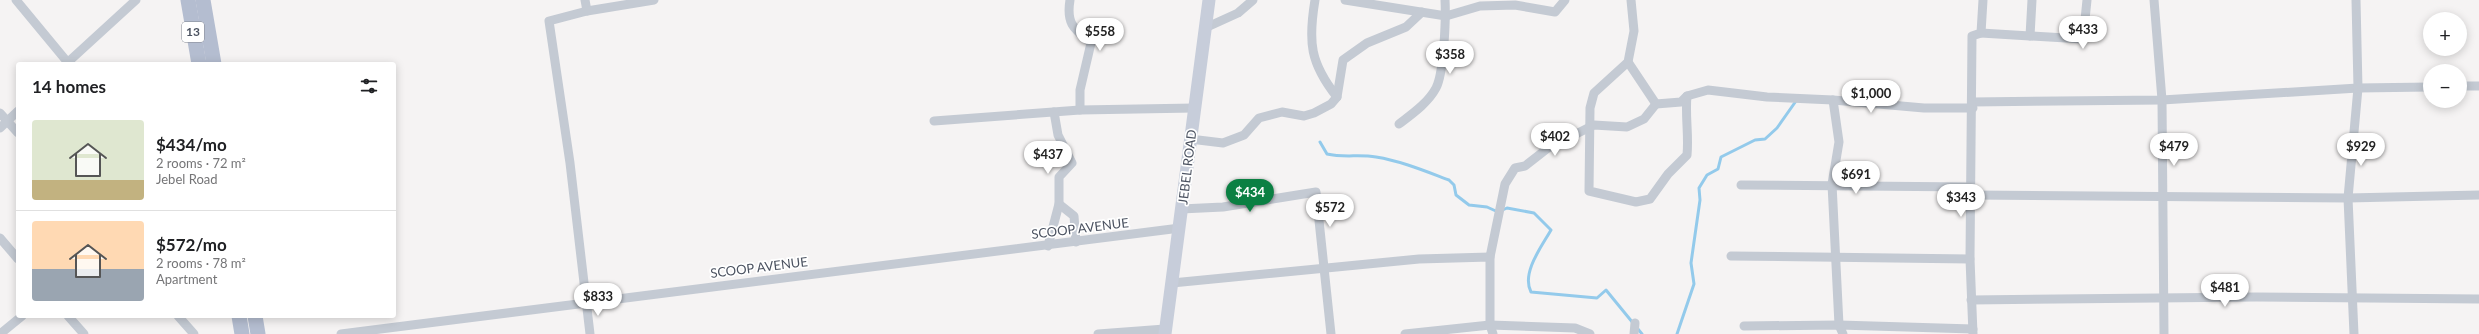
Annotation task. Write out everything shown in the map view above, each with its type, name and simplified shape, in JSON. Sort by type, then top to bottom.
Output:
[{"type":"main road","name":"13","points":[[188,0],[199,62]]},
{"type":"main road","points":[[203,0],[214,62]]},
{"type":"main road","name":"JEBEL ROAD","points":[[1165,331],[1180,228],[1190,139],[1209,0]]},
{"type":"main road","points":[[239,318],[242,334]]},
{"type":"main road","points":[[256,318],[258,334]]},
{"type":"street","points":[[16,0],[67,62]]},
{"type":"street","points":[[584,0],[587,11]]},
{"type":"street","points":[[590,334],[549,21],[587,11],[654,0]]},
{"type":"street","points":[[1070,0],[1068,14],[1073,28],[1091,43],[1080,90],[1080,110]]},
{"type":"street","points":[[1205,28],[1238,13],[1253,0]]},
{"type":"street","points":[[1315,0],[1311,39],[1313,53],[1320,76],[1337,97]]},
{"type":"street","points":[[1345,0],[1446,16],[1480,6],[1515,5],[1555,12],[1565,0]]},
{"type":"street","points":[[1399,124],[1418,109],[1436,88],[1446,16],[1445,0]]},
{"type":"street","points":[[1632,0],[1634,31],[1628,62],[1594,93],[1588,127],[1589,192],[1636,202],[1650,199],[1668,174],[1687,155],[1689,134],[1686,112],[1687,96]]},
{"type":"street","points":[[1981,34],[1983,0]]},
{"type":"street","points":[[2030,36],[2032,0]]},
{"type":"street","points":[[1744,326],[1973,332],[1970,259],[1972,36],[1981,34],[2083,40],[2087,0]]},
{"type":"street","points":[[2158,0],[2154,0],[2162,100],[2164,334]]},
{"type":"street","points":[[2354,334],[2354,298],[2348,198],[2358,88],[2356,0]]},
{"type":"street","points":[[69,62],[131,2]]},
{"type":"street","points":[[1190,139],[1216,144],[1234,140],[1244,135],[1259,118],[1282,112],[1308,116],[1331,104],[1337,97],[1343,60],[1367,43],[1406,26],[1422,12]]},
{"type":"street","points":[[1628,62],[1656,104]]},
{"type":"street","points":[[2467,86],[2479,86]]},
{"type":"street","points":[[1491,330],[1490,257],[1505,184],[1515,168],[1525,166],[1548,148],[1594,124],[1627,127],[1644,119],[1656,104],[1681,102],[1687,96],[1708,90],[1767,97],[1833,100],[1924,108],[1972,105],[2162,100],[2358,88],[2423,87]]},
{"type":"street","points":[[1833,100],[1839,142],[1832,184],[1835,256],[1833,329]]},
{"type":"street","points":[[934,121],[1080,110],[1194,108]]},
{"type":"street","points":[[1048,246],[1059,204],[1059,177],[1072,163],[1058,135],[1054,112]]},
{"type":"street","points":[[0,113],[16,131]]},
{"type":"street","points":[[0,128],[16,113]]},
{"type":"street","points":[[1741,185],[1832,184],[1971,191],[2164,196],[2348,198],[2479,195]]},
{"type":"street","points":[[1182,209],[1223,207],[1316,192],[1331,334]]},
{"type":"street","points":[[1059,204],[1074,216],[1076,242]]},
{"type":"street","name":"SCOOP AVENUE","points":[[341,334],[410,330],[586,302],[1048,246],[1180,228]]},
{"type":"street","points":[[0,238],[16,257]]},
{"type":"street","points":[[1731,256],[1835,256],[1970,259]]},
{"type":"street","points":[[1172,283],[1419,258],[1490,257]]},
{"type":"street","points":[[1971,300],[2164,298],[2479,299]]},
{"type":"street","points":[[0,334],[20,318]]},
{"type":"street","points":[[70,318],[84,334]]},
{"type":"street","points":[[180,318],[194,334]]},
{"type":"street","points":[[1634,334],[1635,323]]},
{"type":"street","points":[[1405,334],[1575,328],[1590,334]]},
{"type":"street","points":[[1833,329],[1843,334]]},
{"type":"street","points":[[1098,334],[1165,331]]},
{"type":"waterway","points":[[1677,334],[1694,284],[1691,263],[1700,200],[1699,188],[1707,175],[1718,169],[1721,157],[1755,140],[1765,139],[1777,128],[1796,101]]},
{"type":"waterway","points":[[1320,142],[1327,154],[1339,156],[1370,156],[1395,161],[1449,180],[1454,185],[1456,195],[1469,205],[1487,207],[1498,212],[1507,208],[1534,213],[1551,230],[1538,252],[1531,268],[1529,277],[1531,292],[1597,298],[1606,290],[1642,334]]}]
